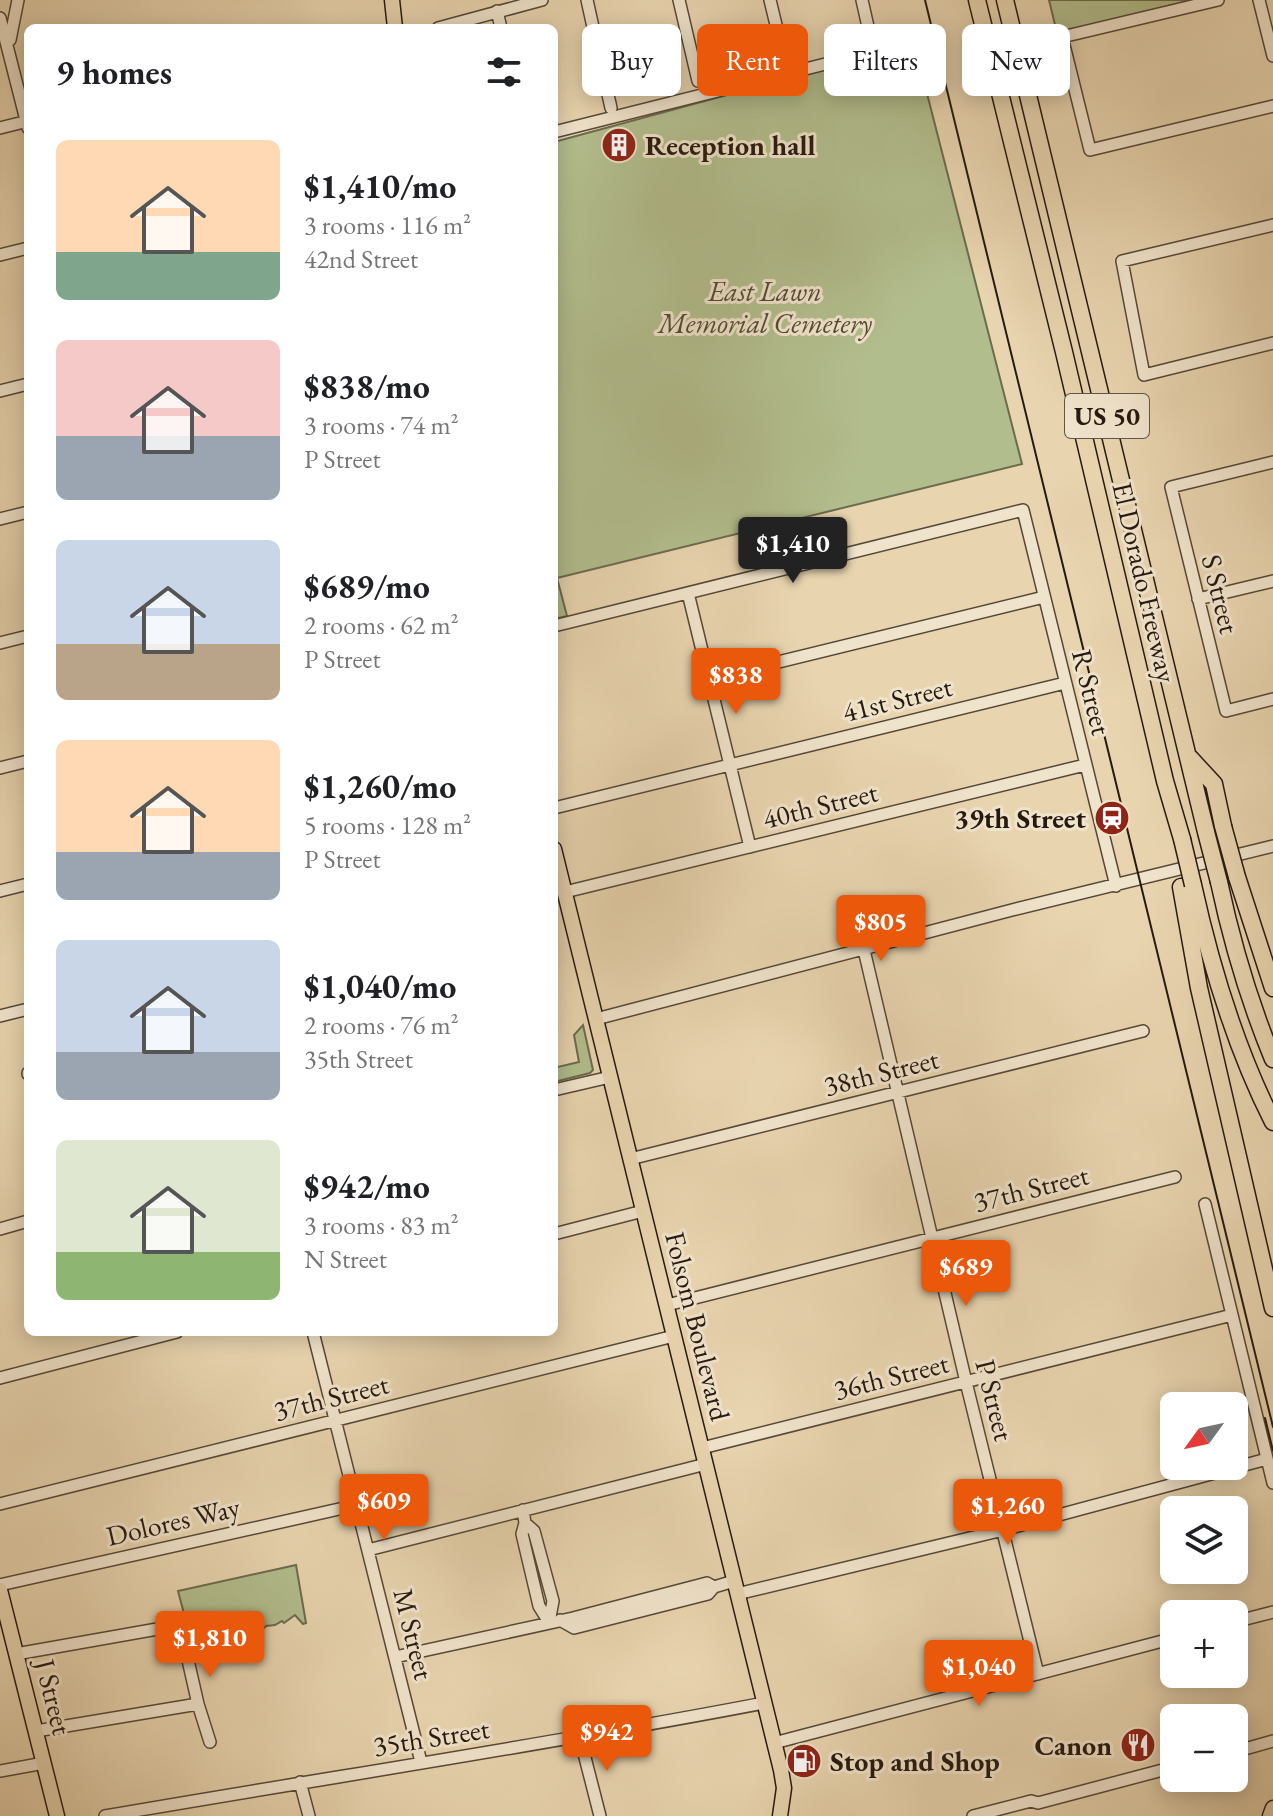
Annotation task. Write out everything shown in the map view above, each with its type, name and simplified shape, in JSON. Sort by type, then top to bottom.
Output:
[{"type":"highway","name":"El Dorado Freeway","points":[[977,0],[1070,376],[1187,886]]},
{"type":"highway","name":"El Dorado Freeway","points":[[1005,0],[1230,934],[1252,1009],[1273,1059]]},
{"type":"highway","points":[[1188,756],[1214,784],[1237,877],[1273,988]]},
{"type":"highway","points":[[1187,886],[1232,1027],[1273,1122]]},
{"type":"highway","points":[[1187,886],[1199,988],[1273,1308]]},
{"type":"main road","points":[[392,0],[395,24]]},
{"type":"main road","name":"Folsom Boulevard","points":[[558,877],[565,892],[774,1743],[784,1788],[780,1816]]},
{"type":"main road","name":"J Street","points":[[0,1587],[10,1649],[36,1731],[57,1816]]},
{"type":"main road","points":[[1270,1816],[1273,1808]]},
{"type":"street","points":[[9,53],[11,25],[18,0]]},
{"type":"street","points":[[452,24],[542,0]]},
{"type":"street","points":[[587,0],[611,108]]},
{"type":"street","points":[[679,0],[697,77]]},
{"type":"street","points":[[770,0],[776,24]]},
{"type":"street","points":[[862,0],[867,24]]},
{"type":"street","points":[[1218,0],[1062,37],[1090,150],[1273,106]]},
{"type":"street","points":[[1259,0],[1273,56]]},
{"type":"street","points":[[497,11],[500,24]]},
{"type":"street","points":[[0,18],[24,111]]},
{"type":"street","points":[[558,131],[824,64]]},
{"type":"street","points":[[0,128],[24,124]]},
{"type":"street","points":[[1273,225],[1122,261],[1131,321],[1144,375],[1273,343]]},
{"type":"street","points":[[0,255],[24,249]]},
{"type":"street","points":[[0,391],[24,385]]},
{"type":"street","name":"S Street","points":[[1273,462],[1171,487],[1226,711],[1273,699]]},
{"type":"street","name":"R Street","points":[[688,593],[1023,510],[1116,886]]},
{"type":"street","points":[[0,519],[24,513]]},
{"type":"street","points":[[1198,599],[1273,581]]},
{"type":"street","points":[[558,625],[688,593],[750,847]]},
{"type":"street","points":[[709,679],[1044,597]]},
{"type":"street","points":[[0,643],[24,637]]},
{"type":"street","name":"41st Street","points":[[558,807],[1065,683]]},
{"type":"street","points":[[0,768],[24,762]]},
{"type":"street","name":"40th Street","points":[[565,892],[1085,765]]},
{"type":"street","points":[[596,1019],[1273,846]]},
{"type":"street","points":[[0,891],[24,885]]},
{"type":"street","name":"P Street","points":[[864,950],[1038,1674]]},
{"type":"street","points":[[0,1016],[24,1010]]},
{"type":"street","name":"38th Street","points":[[630,1159],[1143,1031]]},
{"type":"street","points":[[558,1089],[610,1077]]},
{"type":"street","name":"37th Street","points":[[667,1305],[1175,1177]]},
{"type":"street","points":[[1205,1204],[1273,1483]]},
{"type":"street","points":[[558,1233],[643,1211]]},
{"type":"street","points":[[0,1229],[24,1222]]},
{"type":"street","name":"36th Street","points":[[702,1448],[1232,1315]]},
{"type":"street","points":[[0,1378],[162,1336]]},
{"type":"street","name":"M Street","points":[[314,1336],[421,1762]]},
{"type":"street","name":"37th Street","points":[[0,1504],[674,1336]]},
{"type":"street","points":[[523,1510],[525,1523],[522,1534],[539,1606],[555,1621],[574,1628],[662,1602],[708,1594],[714,1587],[736,1587],[1003,1530],[1267,1459]]},
{"type":"street","points":[[368,1550],[706,1464]]},
{"type":"street","name":"Dolores Way","points":[[0,1587],[357,1505]]},
{"type":"street","points":[[1248,1618],[1273,1612]]},
{"type":"street","points":[[395,1657],[555,1621]]},
{"type":"street","points":[[10,1649],[180,1625],[210,1742]]},
{"type":"street","points":[[774,1743],[1160,1642]]},
{"type":"street","name":"35th Street","points":[[105,1816],[580,1738],[764,1703]]},
{"type":"street","points":[[36,1731],[198,1704]]},
{"type":"street","points":[[580,1738],[600,1816]]},
{"type":"street","points":[[1248,1748],[1273,1741]]},
{"type":"street","points":[[0,1771],[44,1763]]},
{"type":"street","points":[[973,1816],[1031,1801],[1040,1809],[1160,1771]]},
{"type":"street","points":[[300,1782],[309,1816]]},
{"type":"green space","points":[[1049,0],[1192,0],[1070,30],[1070,24],[1055,24]]},
{"type":"green space","name":"East Lawn Memorial Cemetery","points":[[824,68],[824,96],[928,96],[1022,464],[558,578],[558,141],[724,96],[808,96],[808,73]]},
{"type":"green space","name":"East Lawn Memorial Cemetery","points":[[558,582],[567,616],[558,618]]},
{"type":"green space","points":[[583,1025],[593,1070],[558,1081],[558,1067],[579,1062],[574,1035]]},
{"type":"green space","points":[[296,1565],[306,1623],[303,1624],[295,1615],[284,1623],[266,1626],[260,1632],[246,1631],[192,1644],[178,1591]]},
{"type":"tram line","points":[[925,0],[1273,1427]]},
{"type":"tram line","points":[[1265,1418],[1273,1451]]},
{"type":"place","name":"Reception hall","points":[[619,145]]},
{"type":"place","name":"39th Street","points":[[1112,818]]},
{"type":"place","name":"Canon","points":[[1138,1745]]},
{"type":"place","name":"Stop and Shop","points":[[804,1761]]}]
